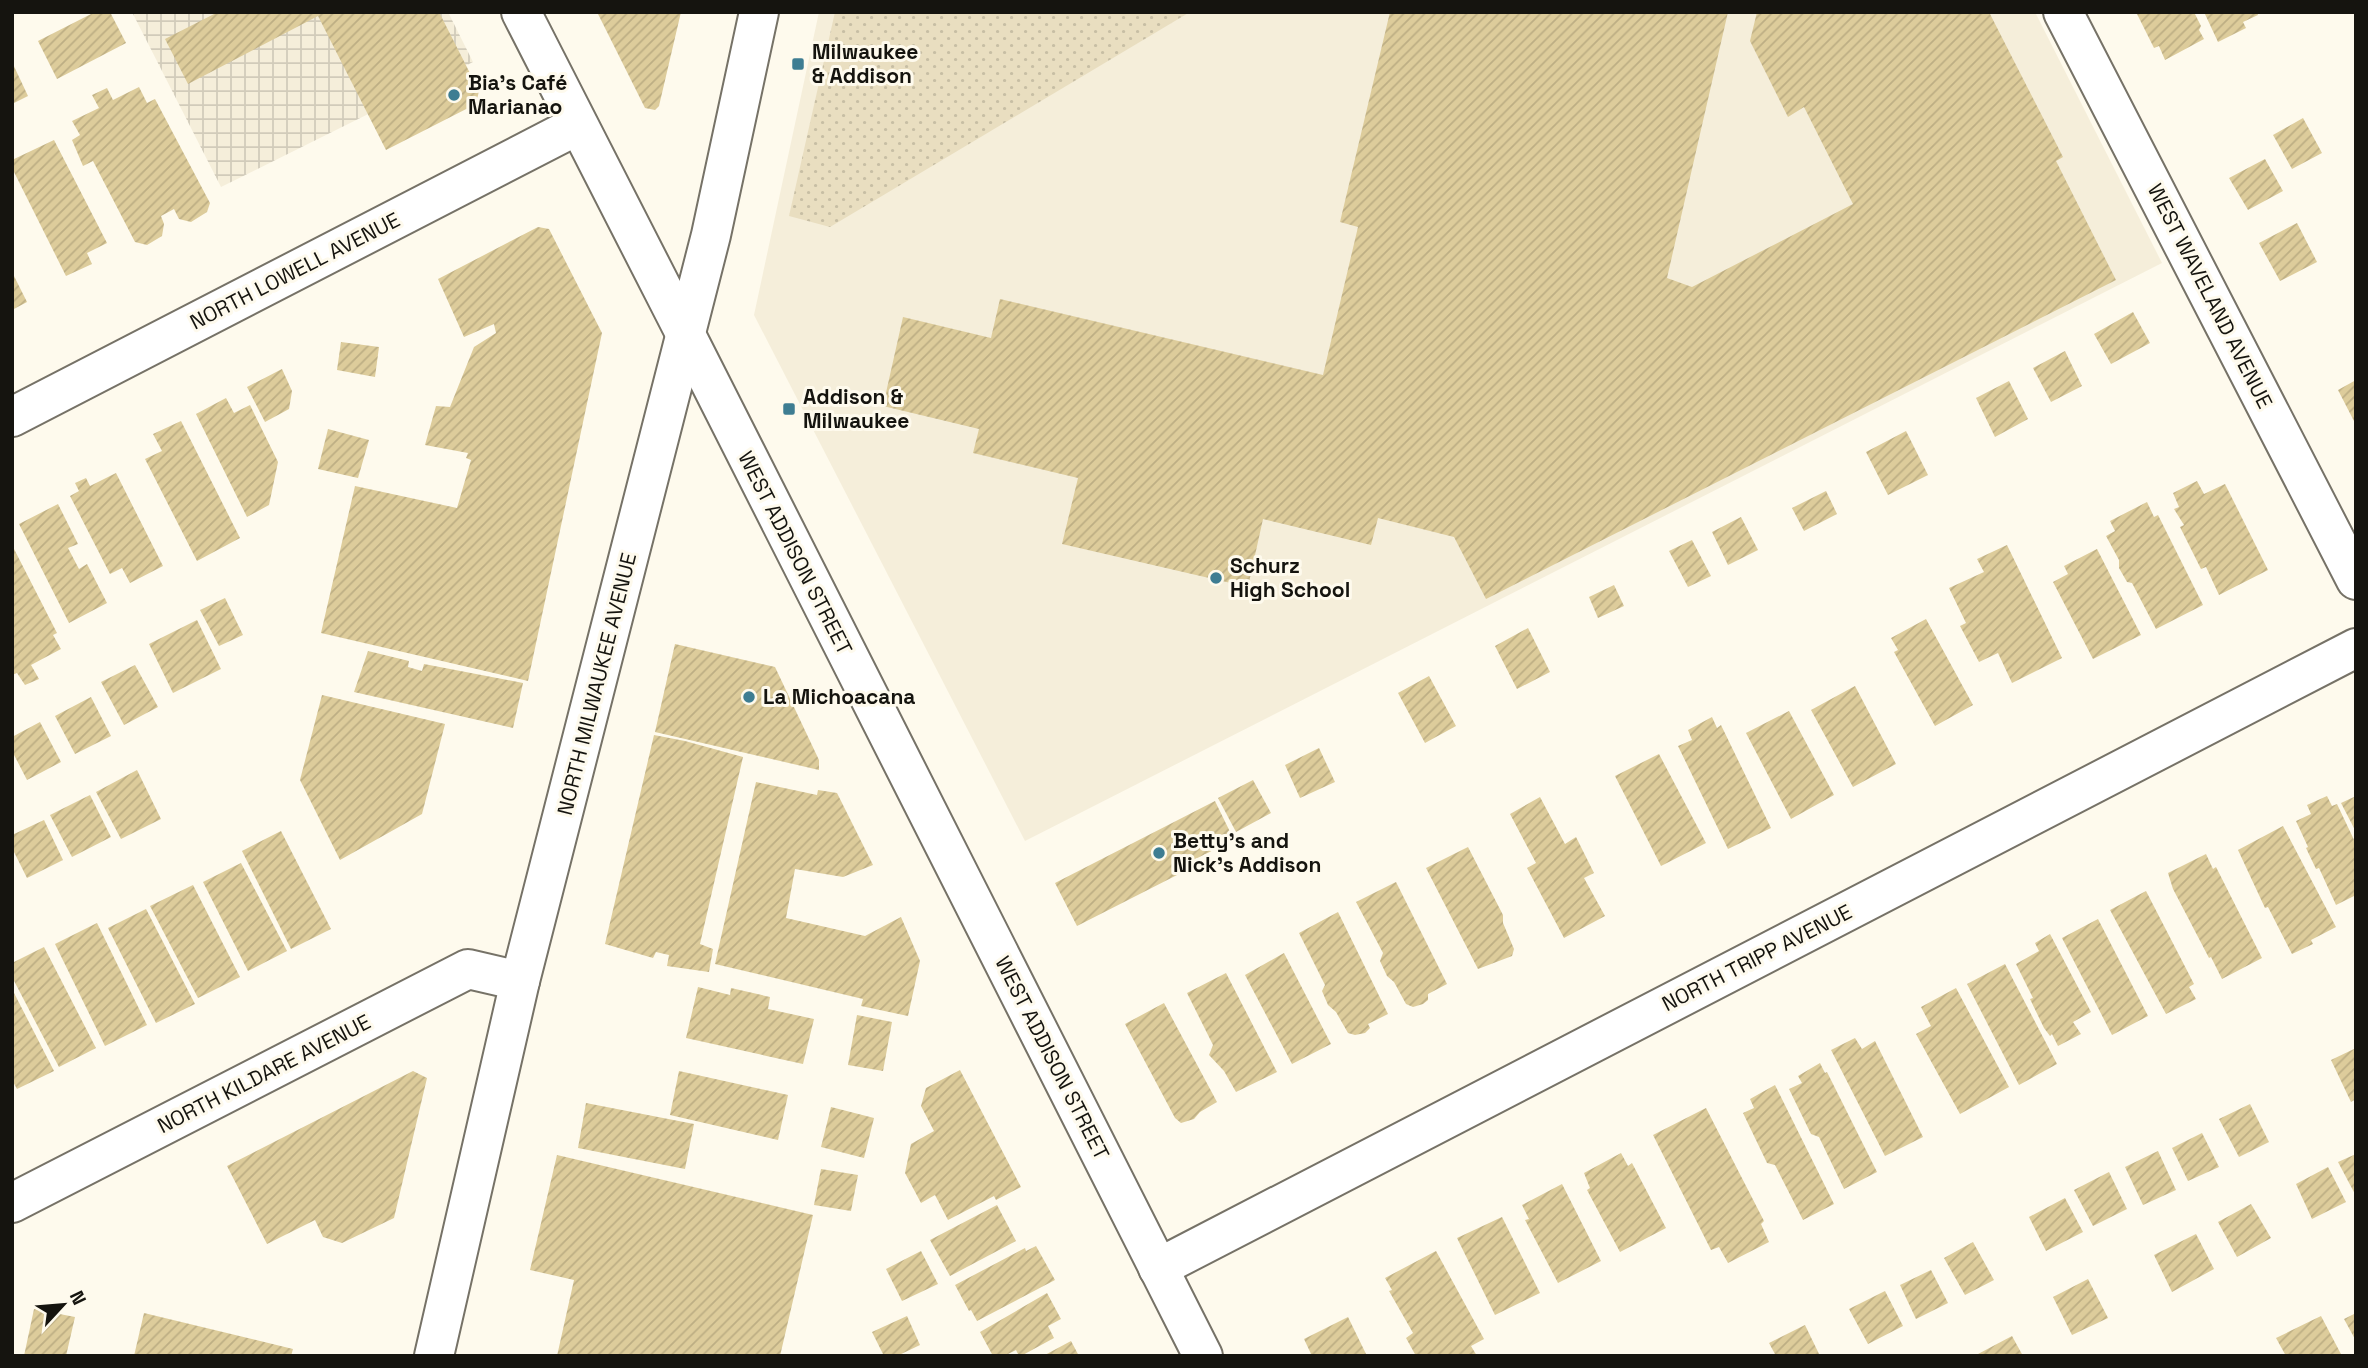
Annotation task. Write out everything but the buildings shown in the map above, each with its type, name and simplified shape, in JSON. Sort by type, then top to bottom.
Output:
[{"type":"street","name":"WEST ADDISON STREET","points":[[521,12],[1203,1356]]},
{"type":"street","name":"NORTH MILWAUKEE AVENUE","points":[[434,1356],[520,981],[565,814],[710,235],[759,12]]},
{"type":"street","name":"WEST WAVELAND AVENUE","points":[[2063,12],[2356,580]]},
{"type":"street","name":"NORTH LOWELL AVENUE","points":[[12,417],[578,125]]},
{"type":"street","name":"NORTH TRIPP AVENUE","points":[[1158,1268],[2356,648]]},
{"type":"street","name":"NORTH KILDARE AVENUE","points":[[12,1203],[468,970],[520,981]]},
{"type":"shaded area","points":[[132,12],[448,12],[473,62],[221,187]]},
{"type":"shaded area","name":"Schurz High School","points":[[819,12],[2035,12],[2162,263],[1025,841],[754,315]]},
{"type":"shaded area","points":[[835,12],[1190,12],[830,227],[789,216]]},
{"type":"place","name":"Milwaukee & Addison","points":[[798,64]]},
{"type":"place","name":"Bia’s Café Marianao","points":[[454,95]]},
{"type":"place","name":"Addison & Milwaukee","points":[[789,409]]},
{"type":"place","name":"Schurz High School","points":[[1216,578]]},
{"type":"place","name":"La Michoacana","points":[[749,697]]},
{"type":"place","name":"Betty's and Nick's Addison","points":[[1159,853]]}]
